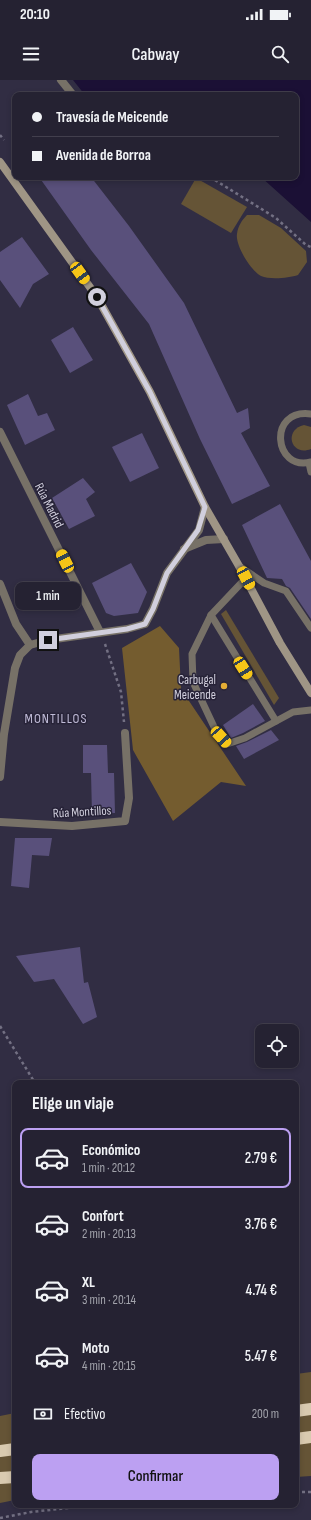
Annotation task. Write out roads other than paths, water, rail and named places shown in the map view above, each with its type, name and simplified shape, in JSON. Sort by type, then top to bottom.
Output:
[{"type":"highway","points":[[299,1411],[311,1409]]},
{"type":"highway","points":[[299,1439],[311,1437]]},
{"type":"highway","points":[[0,1451],[12,1449]]},
{"type":"highway","points":[[0,1478],[12,1477]]},
{"type":"main road","points":[[0,162],[12,179]]},
{"type":"main road","points":[[13,180],[97,297],[150,392],[205,507],[246,578],[280,642],[311,693]]},
{"type":"street","points":[[61,80],[71,92]]},
{"type":"street","name":"Rúa Madrid","points":[[0,432],[100,632]]},
{"type":"street","points":[[0,777],[4,734],[15,668],[20,655],[30,645],[48,640],[127,629],[145,624],[153,609],[167,573],[198,530],[205,507]]},
{"type":"street","points":[[183,550],[206,540],[224,539]]},
{"type":"street","points":[[0,584],[16,624],[30,645]]},
{"type":"street","name":"Rúa Montillos","points":[[0,822],[72,826],[125,821],[129,798],[125,733]]},
{"type":"lane","points":[[311,414],[294,416],[283,426],[280,434],[282,449],[287,456],[301,463],[310,462],[311,472]]},
{"type":"lane","points":[[239,566],[264,583],[286,591],[311,628]]},
{"type":"lane","points":[[246,578],[211,615],[192,654],[193,682],[215,730],[227,744],[246,738],[293,712],[311,710]]},
{"type":"lane","points":[[211,615],[276,721]]},
{"type":"place","name":"Carbugal Meicende","points":[[224,686]]},
{"type":"district","name":"MONTILLOS","points":[[56,718]]}]
